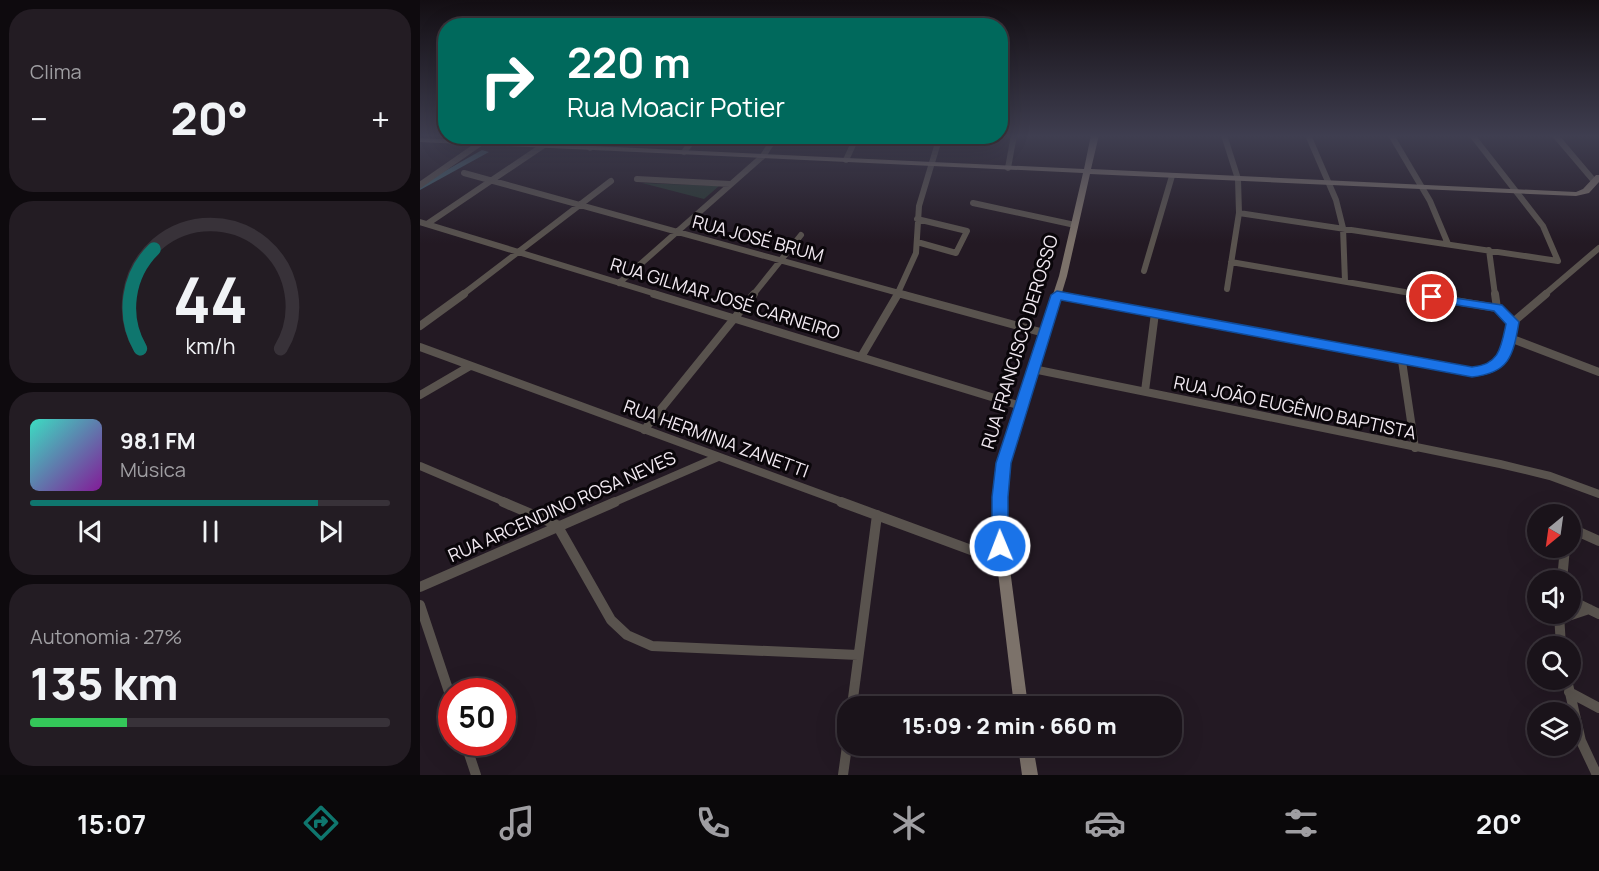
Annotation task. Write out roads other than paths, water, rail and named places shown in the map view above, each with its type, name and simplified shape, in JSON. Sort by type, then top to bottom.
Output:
[{"type":"main road","points":[[1071,171],[1576,194],[1584,193],[1597,179]]},
{"type":"main road","name":"RUA FRANCISCO DEROSSO","points":[[1020,696],[1001,561],[999,531],[1004,463],[1057,295],[1088,172]]},
{"type":"main road","points":[[1027,756],[1030,775]]},
{"type":"street","points":[[420,184],[439,171]]},
{"type":"street","points":[[423,223],[506,171]]},
{"type":"street","points":[[619,283],[746,171]]},
{"type":"street","points":[[861,357],[898,293],[916,253],[917,219],[930,171]]},
{"type":"street","points":[[1227,289],[1239,213],[1238,179],[1236,171]]},
{"type":"street","points":[[1324,171],[1336,200],[1343,228],[1345,281]]},
{"type":"street","points":[[1410,171],[1430,201],[1448,244]]},
{"type":"street","points":[[1239,213],[1558,261],[1543,226],[1500,171]]},
{"type":"street","name":"RUA JOSÉ BRUM","points":[[464,173],[1044,333]]},
{"type":"street","points":[[1144,271],[1172,176]]},
{"type":"street","points":[[637,178],[730,184]]},
{"type":"street","points":[[420,326],[520,253],[579,204],[611,181]]},
{"type":"street","points":[[973,203],[1075,225]]},
{"type":"street","points":[[917,219],[967,231],[956,253],[918,243]]},
{"type":"street","name":"RUA GILMAR JOSÉ CARNEIRO","points":[[423,223],[1021,406]]},
{"type":"street","points":[[644,430],[801,235]]},
{"type":"street","points":[[1057,295],[1402,361],[1472,372],[1490,370],[1499,364],[1510,338],[1512,322],[1596,255],[1599,248]]},
{"type":"street","points":[[1489,250],[1497,308]]},
{"type":"street","points":[[1231,262],[1497,308],[1512,322]]},
{"type":"street","points":[[1145,391],[1155,314]]},
{"type":"street","points":[[1510,338],[1599,372]]},
{"type":"street","name":"RUA HERMINIA ZANETTI","points":[[420,347],[1001,561]]},
{"type":"street","points":[[1402,361],[1415,448]]},
{"type":"street","points":[[420,395],[470,366]]},
{"type":"street","name":"RUA JOÃO EUGÊNIO BAPTISTA","points":[[1033,369],[1552,475],[1599,494]]},
{"type":"street","name":"RUA ARCENDINO ROSA NEVES","points":[[420,587],[557,525],[718,457]]},
{"type":"street","points":[[420,466],[557,525],[611,620],[627,635],[652,646],[858,655]]},
{"type":"street","points":[[853,696],[877,515]]},
{"type":"street","points":[[1581,533],[1599,541]]},
{"type":"street","points":[[420,605],[444,678]]},
{"type":"street","points":[[1581,605],[1599,614]]},
{"type":"street","points":[[1581,611],[1589,609]]},
{"type":"street","points":[[1569,692],[1599,708]]},
{"type":"street","points":[[1569,692],[1581,741],[1597,775]]},
{"type":"street","points":[[470,756],[476,775]]},
{"type":"street","points":[[843,775],[846,756]]},
{"type":"waterway","points":[[420,188],[450,171]]}]
